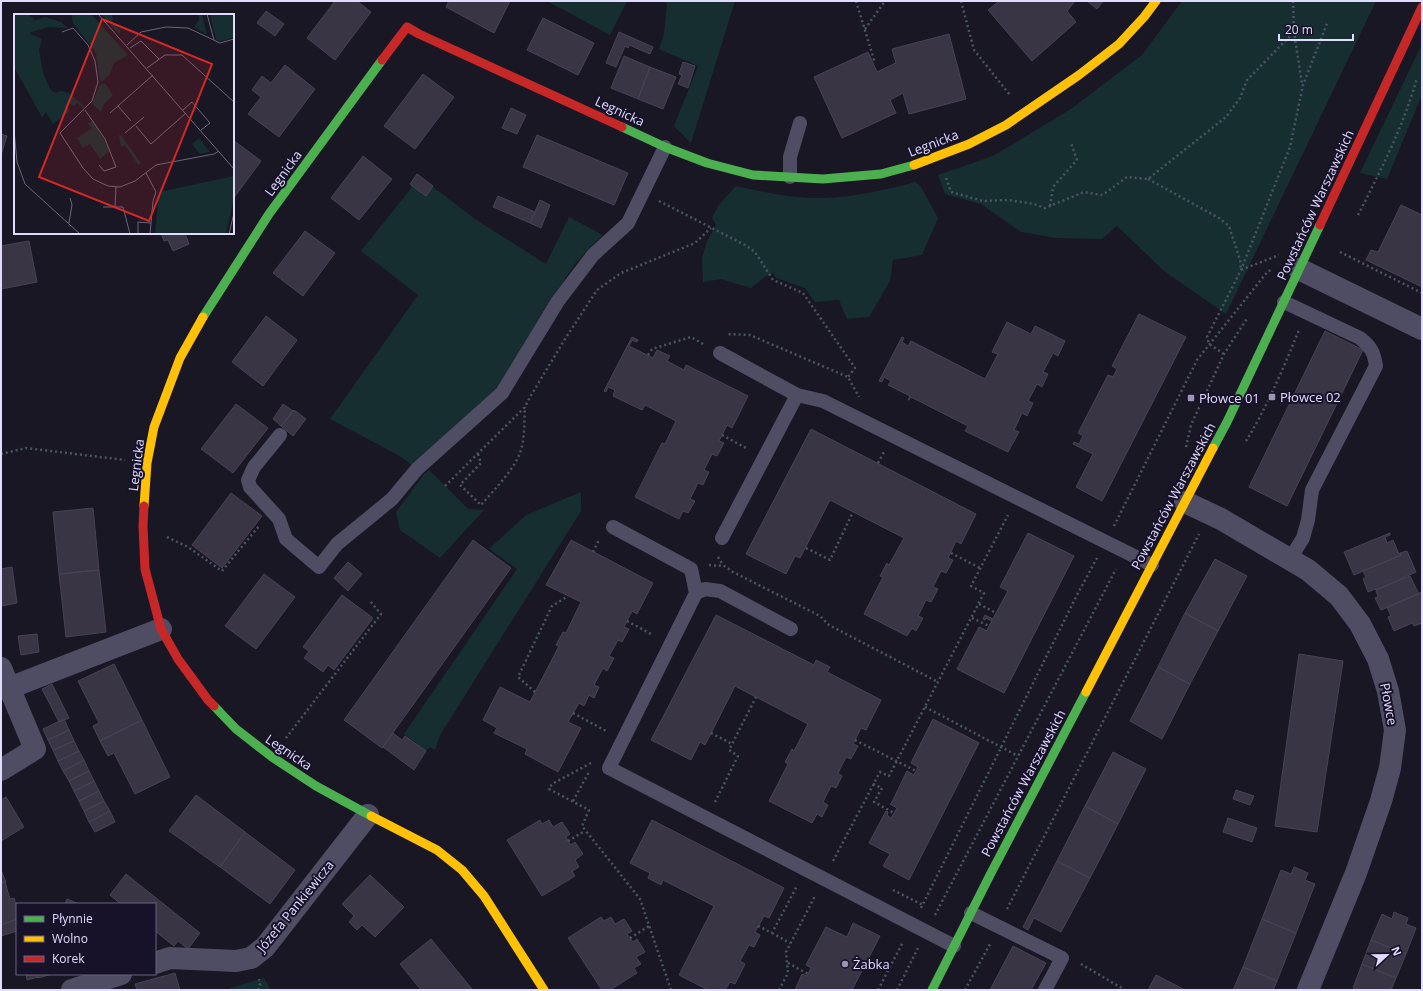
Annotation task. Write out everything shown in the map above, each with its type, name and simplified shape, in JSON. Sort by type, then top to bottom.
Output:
[{"type":"street","name":"Legnicka","points":[[544,990],[484,896],[462,870],[437,850],[368,815],[316,786],[272,757],[236,729],[208,700],[178,658],[161,629],[145,569],[143,526],[147,463],[154,427],[178,365],[206,312],[269,214],[407,27],[419,34],[665,147],[707,163],[753,175],[823,179],[881,174],[922,163],[969,144],[1006,124],[1079,75],[1119,44],[1144,17],[1156,1]]},
{"type":"street","name":"Powstańców Warszawskich","points":[[932,990],[1227,422],[1422,7]]},
{"type":"street","points":[[1299,269],[1422,329]]},
{"type":"street","name":"Płowce","points":[[1185,502],[1221,519],[1308,570],[1339,596],[1360,624],[1378,659],[1388,691],[1395,730],[1390,768],[1381,801],[1356,873],[1308,990]]},
{"type":"street","points":[[9,688],[161,629]]},
{"type":"street","points":[[1,668],[35,749],[1,770]]},
{"type":"street","name":"Józefa Pankiewicza","points":[[156,963],[170,958],[236,961],[251,958],[265,947],[368,815]]},
{"type":"street","points":[[72,990],[118,975]]},
{"type":"lane","points":[[790,177],[790,157],[800,123]]},
{"type":"lane","points":[[280,435],[254,467],[248,480],[250,487],[279,519],[286,539],[319,567],[338,544],[392,499],[417,469],[502,393],[558,301],[592,255],[626,226],[665,147]]},
{"type":"lane","points":[[1284,302],[1360,338],[1368,344],[1375,354],[1376,366],[1312,490],[1308,520],[1303,538],[1290,560]]},
{"type":"lane","points":[[720,353],[797,395],[823,401],[1152,565]]},
{"type":"lane","points":[[722,538],[797,395]]},
{"type":"lane","points":[[613,527],[691,569],[696,593],[609,768],[954,946]]},
{"type":"lane","points":[[696,593],[705,589],[720,591],[791,629]]},
{"type":"lane","points":[[971,913],[1062,958],[1045,990]]},
{"type":"path","points":[[856,1],[875,63]]},
{"type":"path","points":[[865,29],[885,1]]},
{"type":"path","points":[[961,1],[974,50],[1003,85],[1023,113]]},
{"type":"path","points":[[1293,1],[1294,32],[1302,85]]},
{"type":"path","points":[[1224,354],[1209,344],[1207,337],[1241,270],[1290,147],[1302,85],[1328,21]]},
{"type":"path","points":[[1148,179],[1226,116],[1240,98],[1247,80],[1294,32]]},
{"type":"path","points":[[1358,215],[1391,151],[1418,74]]},
{"type":"path","points":[[1050,206],[1053,187],[1077,160],[1071,143]]},
{"type":"path","points":[[951,192],[983,201],[1008,200],[1034,204],[1045,208],[1084,192],[1101,195],[1126,177],[1148,179],[1219,218],[1229,226],[1240,260],[1241,270]]},
{"type":"path","points":[[643,193],[747,246],[755,252],[773,280],[803,293],[855,368],[848,377]]},
{"type":"path","points":[[445,486],[525,407],[565,339],[597,290],[621,272],[695,244],[711,228]]},
{"type":"path","points":[[1340,252],[1422,293]]},
{"type":"path","points":[[1241,270],[1284,253]]},
{"type":"path","points":[[878,990],[1002,748],[1078,593],[1106,542],[1197,360],[1268,271],[1276,268],[1275,273]]},
{"type":"path","points":[[1244,444],[1256,425],[1289,355],[1306,313]]},
{"type":"path","points":[[1185,453],[1191,426],[1224,354],[1249,316]]},
{"type":"path","points":[[730,334],[750,335],[848,377],[860,398]]},
{"type":"path","points":[[648,355],[652,349],[691,337],[720,353]]},
{"type":"path","points":[[478,454],[481,463],[460,485],[481,505],[506,476],[520,454],[525,407]]},
{"type":"path","points":[[722,435],[764,457]]},
{"type":"path","points":[[1,454],[26,448],[147,463]]},
{"type":"path","points":[[779,990],[788,972],[786,952],[873,784],[880,772],[889,776],[972,618],[984,593],[971,586],[1017,498]]},
{"type":"path","points":[[806,548],[830,560],[853,512]]},
{"type":"path","points":[[966,990],[1195,544],[1208,514]]},
{"type":"path","points":[[143,526],[188,546],[222,571],[262,524],[269,530],[279,519]]},
{"type":"path","points":[[951,553],[980,568]]},
{"type":"path","points":[[721,560],[723,565],[733,572],[820,616],[829,625],[938,682]]},
{"type":"path","points":[[718,566],[723,565]]},
{"type":"path","points":[[897,990],[1118,565]]},
{"type":"path","points":[[535,692],[518,677],[552,606],[568,596]]},
{"type":"path","points":[[293,729],[381,614],[370,601]]},
{"type":"path","points":[[978,604],[996,613]]},
{"type":"path","points":[[972,618],[989,626]]},
{"type":"path","points":[[627,621],[670,645]]},
{"type":"path","points":[[707,819],[738,756],[729,750],[756,697]]},
{"type":"path","points":[[925,707],[1018,756]]},
{"type":"path","points":[[573,713],[623,741]]},
{"type":"path","points":[[711,733],[732,744]]},
{"type":"path","points":[[855,740],[916,771]]},
{"type":"path","points":[[609,768],[594,761],[552,784],[549,789],[589,810],[582,826],[640,899],[671,990]]},
{"type":"path","points":[[573,801],[585,780]]},
{"type":"path","points":[[873,784],[882,788],[874,802],[894,813]]},
{"type":"path","points":[[568,841],[585,830]]},
{"type":"path","points":[[772,933],[806,869]]},
{"type":"path","points":[[630,938],[649,926]]},
{"type":"path","points":[[758,926],[790,944]]},
{"type":"path","points":[[1062,958],[1070,958],[1125,990]]},
{"type":"path","points":[[787,963],[808,974]]},
{"type":"path","points":[[258,990],[260,985]]},
{"type":"green space","points":[[547,1],[627,1],[610,35]]},
{"type":"green space","points":[[662,1],[735,1],[691,143],[674,126],[698,66],[659,49],[664,34],[667,4]]},
{"type":"green space","points":[[1182,1],[1376,1],[1226,314],[1164,271],[1117,226],[1102,239],[1056,238],[1021,232],[981,204],[945,194],[938,175],[993,156],[1071,109],[1142,55]]},
{"type":"green space","points":[[1422,44],[1422,95],[1387,179],[1360,173]]},
{"type":"green space","points":[[417,174],[475,219],[546,264],[569,217],[601,234],[602,236],[575,264],[543,311],[500,387],[412,465],[398,455],[330,419],[418,295],[361,251],[412,187],[410,184]]},
{"type":"green space","points":[[915,182],[921,187],[938,218],[922,255],[893,260],[890,281],[869,317],[847,319],[839,300],[815,302],[805,288],[776,278],[773,273],[766,276],[751,288],[721,279],[703,282],[702,258],[707,241],[716,225],[712,218],[718,206],[736,186],[790,196],[824,198],[870,193]]},
{"type":"green space","points":[[429,470],[468,509],[484,510],[440,558],[400,530],[396,512],[424,474]]},
{"type":"green space","points":[[581,492],[581,511],[440,735],[435,750],[430,747],[426,751],[404,734],[517,569],[489,549],[526,515]]},
{"type":"green space","points":[[264,978],[271,990],[224,990]]},
{"type":"building","points":[[335,1],[357,1],[371,12],[335,60],[307,38]]},
{"type":"building","points":[[449,1],[510,1],[494,33],[446,7]]},
{"type":"building","points":[[999,1],[1075,1],[1067,11],[1076,22],[1032,61],[988,10]]},
{"type":"building","points":[[1087,1],[1103,1],[1097,9]]},
{"type":"building","points":[[266,11],[284,24],[275,36],[257,23]]},
{"type":"building","points":[[543,18],[594,43],[578,75],[527,50]]},
{"type":"building","points":[[619,32],[653,47],[650,54],[629,45],[628,48],[625,46],[616,67],[606,63]]},
{"type":"building","points":[[949,34],[966,99],[909,114],[903,93],[890,100],[896,113],[842,138],[814,77],[868,52],[877,72],[896,63],[892,49]]},
{"type":"building","points":[[624,56],[650,67],[638,99],[611,88]]},
{"type":"building","points":[[683,62],[695,66],[688,88],[678,84],[682,75],[679,74]]},
{"type":"building","points":[[285,65],[315,89],[279,137],[248,114],[261,97],[252,90],[262,76],[271,83]]},
{"type":"building","points":[[650,67],[676,77],[663,109],[638,99]]},
{"type":"building","points":[[423,74],[454,97],[415,149],[384,126]]},
{"type":"building","points":[[511,108],[526,115],[517,134],[502,128]]},
{"type":"building","points":[[1,134],[7,136],[1,155]]},
{"type":"building","points":[[537,135],[628,173],[614,205],[523,167]]},
{"type":"building","points":[[234,141],[261,161],[234,198]]},
{"type":"building","points":[[363,156],[392,179],[359,220],[331,198]]},
{"type":"building","points":[[417,174],[433,186],[426,196],[410,184]]},
{"type":"building","points":[[498,196],[535,212],[530,223],[493,207]]},
{"type":"building","points":[[540,200],[550,205],[541,228],[530,223]]},
{"type":"building","points":[[1401,205],[1422,215],[1422,287],[1366,260],[1371,250],[1378,252]]},
{"type":"building","points":[[305,231],[335,253],[303,296],[273,273]]},
{"type":"building","points":[[161,234],[185,234],[189,244],[173,251],[168,240],[164,241]]},
{"type":"building","points":[[29,241],[37,282],[1,289],[1,246]]},
{"type":"building","points":[[1139,314],[1186,337],[1102,501],[1076,487],[1093,454],[1073,444],[1074,442],[1079,444],[1083,436],[1078,433],[1108,375],[1113,377],[1117,369],[1112,366]]},
{"type":"building","points":[[266,316],[297,340],[263,386],[232,362]]},
{"type":"building","points":[[1007,322],[1031,334],[1035,326],[1065,341],[1058,356],[1053,353],[1043,372],[1048,374],[1042,387],[1037,384],[1028,401],[1033,403],[1027,416],[1022,413],[1014,430],[1019,432],[1008,452],[965,431],[968,426],[911,397],[908,400],[910,396],[888,385],[891,381],[884,377],[882,382],[879,381],[902,337],[904,338],[902,342],[908,346],[911,341],[985,379],[998,354],[992,352]]},
{"type":"building","points":[[1325,331],[1363,350],[1287,506],[1249,487]]},
{"type":"building","points":[[632,337],[638,340],[637,342],[632,340],[629,346],[653,358],[657,350],[670,356],[667,361],[684,370],[686,365],[748,396],[732,428],[727,425],[719,441],[724,443],[717,456],[712,454],[704,470],[709,472],[703,485],[698,483],[690,499],[695,501],[688,513],[683,511],[679,519],[635,497],[662,443],[665,444],[676,421],[645,405],[642,410],[613,396],[615,390],[608,387],[606,392],[604,391]]},
{"type":"building","points":[[236,404],[268,428],[233,473],[201,449]]},
{"type":"building","points":[[283,404],[293,411],[281,426],[273,419]]},
{"type":"building","points":[[294,410],[306,419],[293,436],[281,426]]},
{"type":"building","points":[[811,429],[976,514],[961,544],[956,541],[948,558],[953,560],[946,573],[941,571],[933,587],[938,589],[931,602],[926,600],[918,616],[923,618],[916,631],[912,628],[907,636],[864,614],[883,577],[880,576],[887,563],[889,565],[904,538],[830,500],[800,558],[795,556],[786,574],[746,554]]},
{"type":"building","points":[[231,493],[262,516],[222,568],[192,545]]},
{"type":"building","points":[[93,508],[99,570],[59,574],[53,512]]},
{"type":"building","points":[[1028,533],[1074,556],[1004,693],[957,669],[979,627],[987,631],[992,621],[986,618],[985,620],[983,619],[985,615],[993,619],[1008,591],[1000,587]]},
{"type":"building","points":[[1390,533],[1390,535],[1385,537],[1387,543],[1393,540],[1399,554],[1400,553],[1401,555],[1354,575],[1344,552]]},
{"type":"building","points":[[473,540],[511,568],[382,748],[344,720]]},
{"type":"building","points":[[571,540],[653,583],[637,614],[632,611],[624,627],[629,629],[622,642],[618,640],[609,656],[614,658],[607,671],[603,668],[594,685],[599,687],[594,698],[589,695],[584,706],[579,703],[568,722],[581,728],[558,772],[525,754],[527,749],[494,733],[497,728],[483,720],[500,687],[530,702],[559,646],[556,645],[563,632],[566,633],[581,602],[546,585]]},
{"type":"building","points":[[1407,551],[1416,572],[1376,590],[1375,589],[1368,592],[1363,579],[1366,577],[1363,571]]},
{"type":"building","points":[[1215,559],[1247,576],[1218,631],[1185,613]]},
{"type":"building","points":[[348,562],[362,574],[348,591],[334,578]]},
{"type":"building","points":[[12,567],[17,603],[1,606],[1,569]]},
{"type":"building","points":[[99,570],[106,632],[66,637],[59,574]]},
{"type":"building","points":[[264,574],[295,597],[256,649],[225,626]]},
{"type":"building","points":[[1410,576],[1419,594],[1381,610],[1375,598],[1378,597],[1376,590]]},
{"type":"building","points":[[1422,592],[1422,623],[1414,626],[1412,623],[1394,631],[1388,617],[1391,616],[1387,607]]},
{"type":"building","points":[[342,595],[373,618],[334,670],[328,665],[323,672],[304,658],[309,651],[303,647]]},
{"type":"building","points":[[1185,613],[1218,631],[1190,684],[1158,667]]},
{"type":"building","points":[[716,615],[814,665],[816,660],[830,667],[827,672],[881,700],[866,730],[861,728],[853,744],[858,746],[851,759],[846,757],[838,773],[842,776],[836,788],[831,786],[823,802],[828,805],[822,817],[817,814],[812,823],[769,801],[788,764],[785,762],[792,749],[794,751],[808,724],[735,686],[705,745],[700,742],[691,760],[651,740]]},
{"type":"building","points":[[37,634],[39,652],[21,655],[18,636]]},
{"type":"building","points":[[1299,654],[1343,661],[1317,832],[1275,826]]},
{"type":"building","points":[[114,664],[142,720],[100,741],[93,726],[99,723],[78,681]]},
{"type":"building","points":[[1158,667],[1190,684],[1162,739],[1130,721]]},
{"type":"building","points":[[52,684],[69,718],[59,722],[42,689]]},
{"type":"building","points":[[64,719],[69,730],[48,740],[43,729]]},
{"type":"building","points":[[933,719],[979,743],[909,880],[883,866],[890,854],[869,843],[886,811],[888,812],[887,815],[891,818],[897,808],[890,804],[907,771],[914,775],[918,767],[911,763]]},
{"type":"building","points":[[142,720],[170,777],[135,794],[114,753],[108,756],[100,741]]},
{"type":"building","points":[[69,730],[74,741],[53,750],[48,740]]},
{"type":"building","points":[[393,733],[402,740],[405,736],[426,751],[414,770],[383,747]]},
{"type":"building","points":[[74,741],[79,751],[58,761],[53,750]]},
{"type":"building","points":[[79,751],[84,760],[63,771],[58,761]]},
{"type":"building","points":[[1113,752],[1146,769],[1118,824],[1085,806]]},
{"type":"building","points":[[84,760],[89,771],[69,781],[63,771]]},
{"type":"building","points":[[89,771],[94,781],[74,791],[69,781]]},
{"type":"building","points":[[94,781],[99,791],[79,801],[74,791]]},
{"type":"building","points":[[1236,790],[1254,796],[1250,805],[1233,799]]},
{"type":"building","points":[[99,791],[104,801],[84,811],[79,801]]},
{"type":"building","points":[[196,795],[245,832],[220,867],[169,831]]},
{"type":"building","points":[[6,797],[24,827],[1,841],[1,800]]},
{"type":"building","points":[[104,801],[110,811],[89,822],[84,811]]},
{"type":"building","points":[[1085,806],[1118,824],[1090,878],[1057,861]]},
{"type":"building","points":[[110,811],[115,822],[95,832],[89,822]]},
{"type":"building","points":[[1228,818],[1257,828],[1252,842],[1223,832]]},
{"type":"building","points":[[540,820],[542,824],[549,820],[553,827],[562,822],[570,834],[566,837],[568,841],[571,845],[575,842],[583,854],[575,860],[579,867],[572,871],[575,876],[542,896],[507,840]]},
{"type":"building","points":[[652,820],[784,888],[769,918],[764,916],[755,932],[760,935],[754,947],[749,945],[740,961],[745,964],[735,984],[730,982],[725,990],[708,990],[679,975],[714,906],[663,880],[661,885],[648,878],[650,873],[630,863]]},
{"type":"building","points":[[245,832],[295,870],[270,904],[220,867]]},
{"type":"building","points":[[1057,861],[1090,878],[1061,932],[1034,918],[1028,930],[1023,927]]},
{"type":"building","points":[[1294,867],[1308,873],[1305,880],[1315,884],[1296,933],[1262,919],[1281,870],[1291,874]]},
{"type":"building","points":[[1,870],[6,882],[1,883]]},
{"type":"building","points":[[126,874],[200,933],[188,949],[178,941],[174,946],[156,932],[156,903],[120,903],[110,895]]},
{"type":"building","points":[[370,875],[404,907],[375,937],[362,925],[357,930],[349,922],[354,916],[342,904]]},
{"type":"building","points":[[5,882],[10,899],[14,898],[16,905],[16,919],[1,925],[1,883]]},
{"type":"building","points":[[67,899],[77,903],[65,903]]},
{"type":"building","points":[[1394,912],[1408,918],[1406,924],[1416,928],[1406,954],[1371,940],[1382,914],[1392,919]]},
{"type":"building","points":[[601,917],[604,921],[611,917],[615,924],[624,919],[632,931],[627,934],[633,942],[637,939],[645,952],[636,957],[641,964],[634,968],[637,973],[610,990],[602,990],[568,938]]},
{"type":"building","points":[[16,919],[16,931],[1,936],[1,925]]},
{"type":"building","points":[[1262,919],[1296,933],[1277,981],[1243,967]]},
{"type":"building","points":[[853,923],[880,936],[852,990],[795,990],[802,974],[807,976],[811,968],[806,965],[826,927],[847,937]]},
{"type":"building","points":[[431,939],[472,989],[421,990],[400,964]]},
{"type":"building","points":[[1371,940],[1406,954],[1396,978],[1362,964]]},
{"type":"building","points":[[1013,946],[1046,963],[1031,990],[990,990]]},
{"type":"building","points":[[1362,964],[1396,978],[1391,990],[1358,990],[1353,988]]},
{"type":"building","points":[[1243,967],[1277,981],[1273,990],[1233,990]]},
{"type":"building","points":[[175,973],[180,990],[137,990],[135,984]]},
{"type":"building","points":[[26,975],[37,975],[38,977],[27,980]]},
{"type":"building","points":[[37,975],[48,975],[38,978]]},
{"type":"building","points":[[1156,975],[1185,990],[1148,990]]},
{"type":"traffic: fast","points":[[203,317],[269,214],[382,60]]},
{"type":"traffic: fast","points":[[622,127],[665,147],[707,163],[753,175],[823,179],[881,174],[914,165]]},
{"type":"traffic: fast","points":[[1213,448],[1227,422],[1320,225]]},
{"type":"traffic: fast","points":[[932,990],[990,875],[1086,692]]},
{"type":"traffic: fast","points":[[214,706],[236,729],[272,757],[316,786],[371,816]]},
{"type":"traffic: slow","points":[[914,165],[969,144],[1006,125],[1079,75],[1119,44],[1144,17],[1156,1]]},
{"type":"traffic: slow","points":[[144,506],[147,463],[154,427],[180,358],[203,317]]},
{"type":"traffic: slow","points":[[1086,692],[1213,448]]},
{"type":"traffic: slow","points":[[371,816],[437,850],[462,870],[484,896],[544,990]]},
{"type":"traffic: jam","points":[[1320,225],[1422,7]]},
{"type":"traffic: jam","points":[[382,60],[407,27],[419,34],[622,127]]},
{"type":"traffic: jam","points":[[144,506],[143,526],[145,569],[161,629],[178,659],[214,706]]},
{"type":"place","name":"Płowce 02","points":[[1272,397]]},
{"type":"place","name":"Płowce 01","points":[[1191,398]]},
{"type":"place","name":"Żabka","points":[[845,964]]}]
